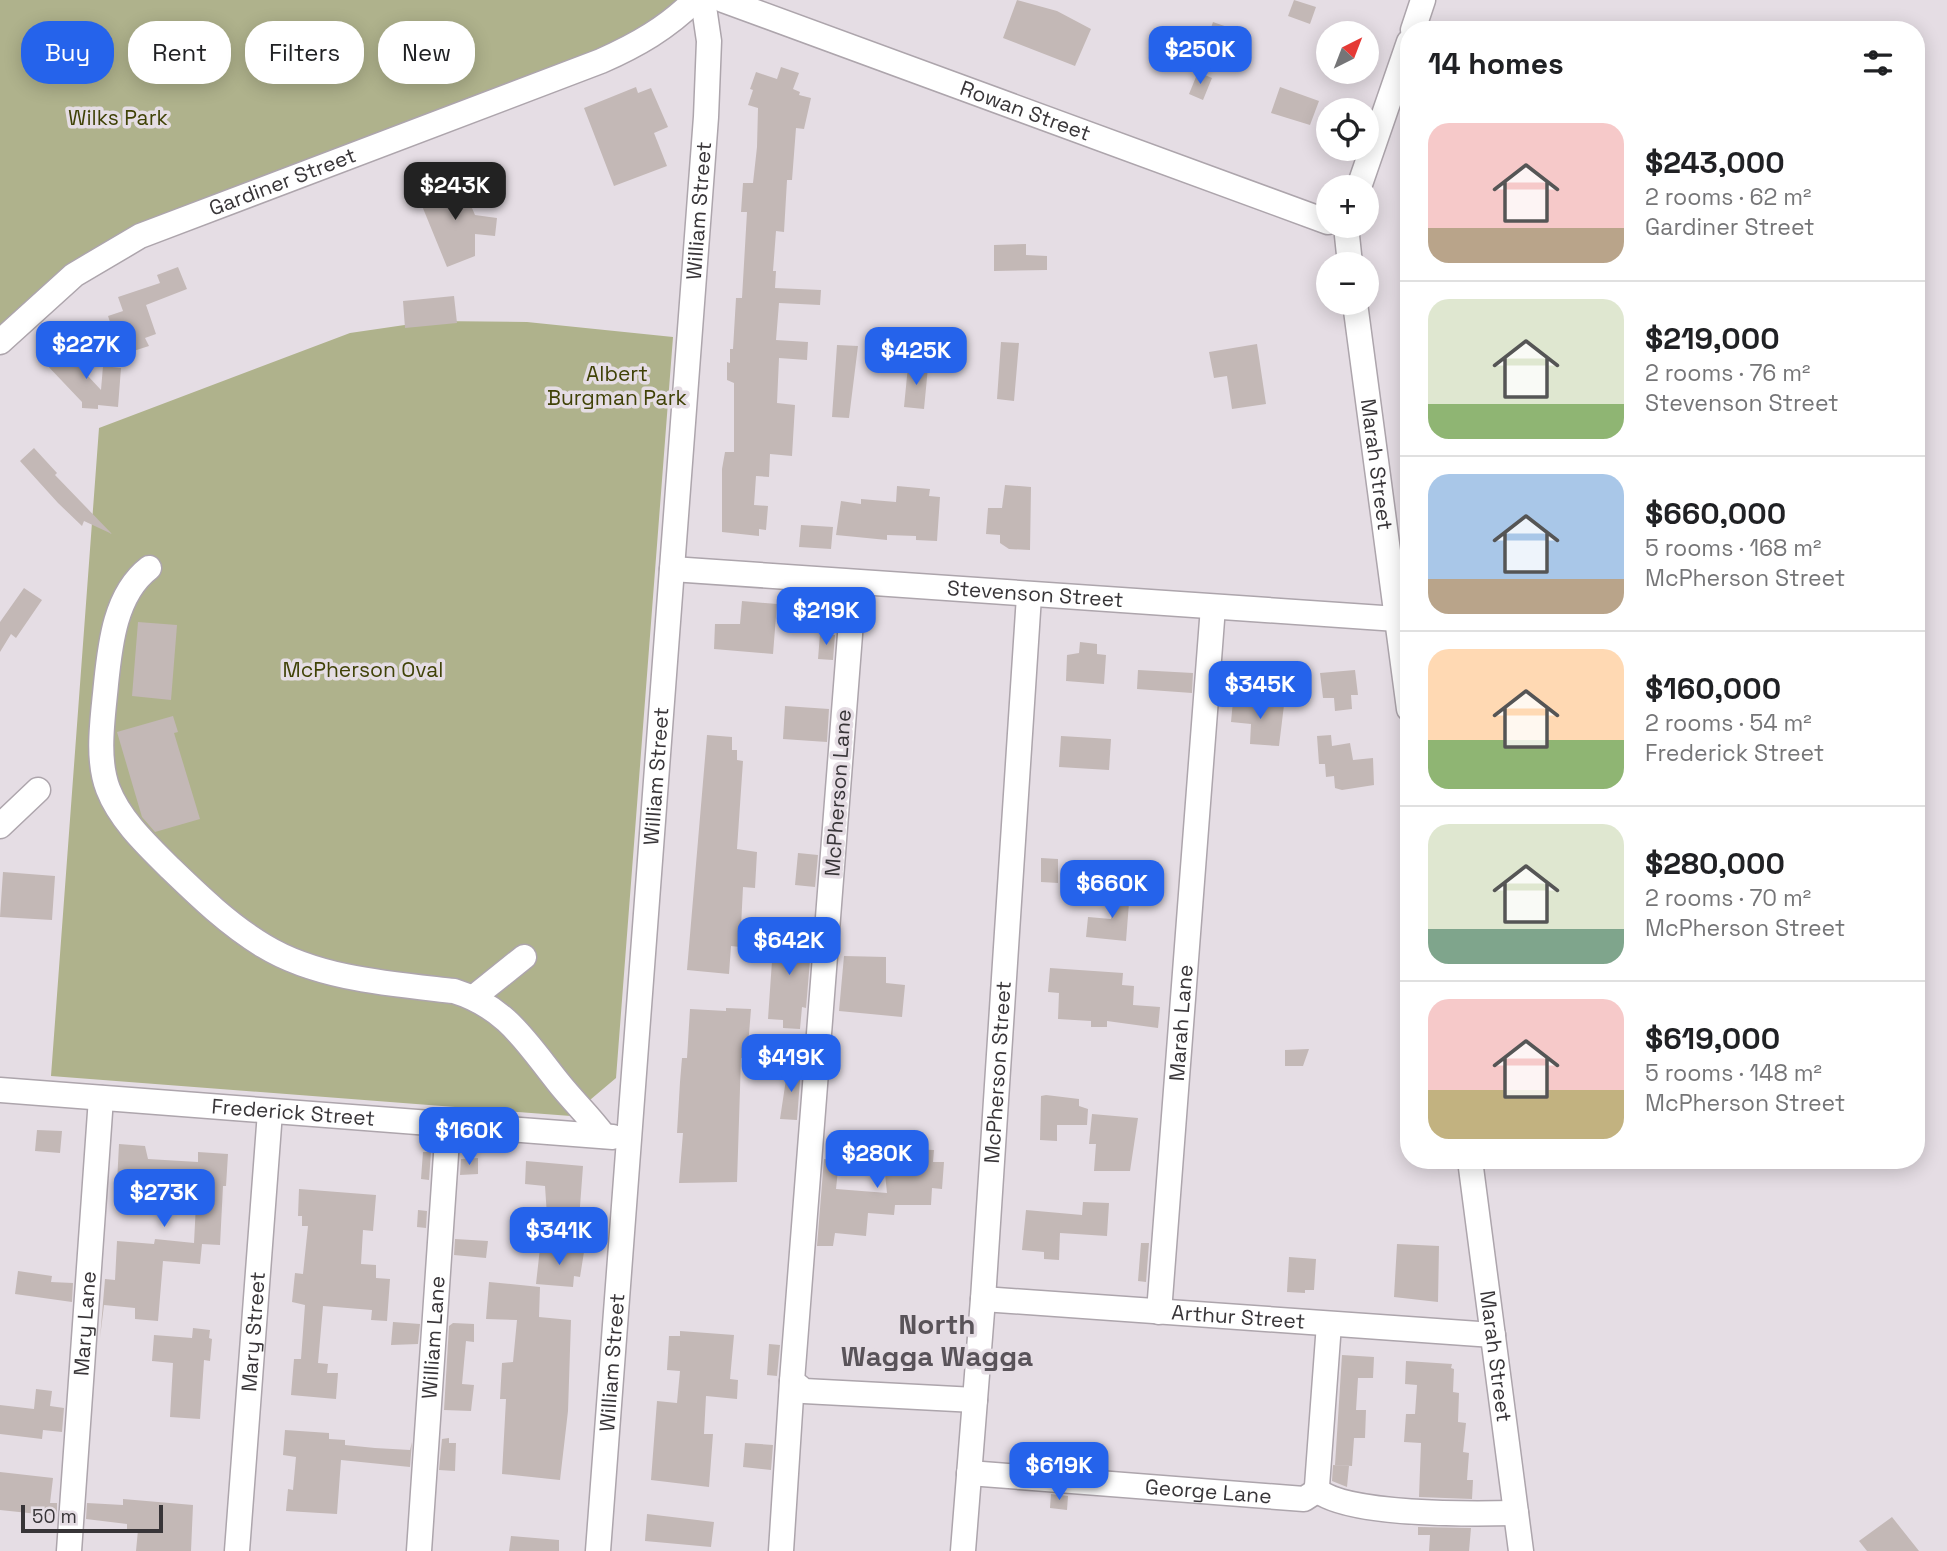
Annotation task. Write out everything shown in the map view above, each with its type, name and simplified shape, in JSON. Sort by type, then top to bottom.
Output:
[{"type":"street","name":"Gardiner Street","points":[[0,342],[74,275],[140,236],[601,61],[638,45],[674,21],[695,0]]},
{"type":"street","name":"William Street","points":[[598,1551],[615,1137],[642,979],[706,117],[709,41],[704,0]]},
{"type":"street","name":"Rowan Street","points":[[723,0],[1316,218]]},
{"type":"street","points":[[1416,21],[1423,0]]},
{"type":"street","points":[[1363,175],[1400,69]]},
{"type":"street","name":"Marah Street","points":[[1357,315],[1400,647]]},
{"type":"street","points":[[149,568],[136,580],[122,602],[109,656],[103,709],[102,752],[107,787],[128,823],[198,896],[265,948],[322,970],[474,997],[512,1025],[615,1137]]},
{"type":"street","name":"Stevenson Street","points":[[672,569],[1029,596],[1396,619]]},
{"type":"street","name":"McPherson Lane","points":[[782,1551],[792,1381],[854,583]]},
{"type":"street","name":"McPherson Street","points":[[963,1551],[983,1299],[1029,596]]},
{"type":"street","name":"Marah Lane","points":[[1159,1312],[1213,607]]},
{"type":"street","points":[[0,826],[38,790]]},
{"type":"street","points":[[474,997],[524,957]]},
{"type":"street","name":"Frederick Street","points":[[0,1090],[615,1137]]},
{"type":"street","name":"Mary Lane","points":[[69,1551],[101,1098]]},
{"type":"street","name":"Mary Street","points":[[237,1551],[270,1112]]},
{"type":"street","name":"William Lane","points":[[419,1551],[448,1125]]},
{"type":"street","name":"Marah Street","points":[[1470,1169],[1521,1551]]},
{"type":"street","name":"Arthur Street","points":[[983,1299],[1493,1335]]},
{"type":"street","points":[[1329,1324],[1316,1489],[1325,1498],[1345,1503],[1455,1514],[1516,1513]]},
{"type":"street","points":[[792,1381],[804,1391],[975,1401]]},
{"type":"street","name":"George Lane","points":[[969,1473],[1304,1499],[1316,1489]]},
{"type":"green space","name":"Wilks Park","points":[[0,0],[695,0],[674,21],[140,236],[0,342]]},
{"type":"green space","name":"McPherson Oval","points":[[432,321],[527,322],[673,337],[616,1078],[571,1116],[51,1076],[99,428],[350,333]]},
{"type":"building","points":[[1017,0],[1057,11],[1091,29],[1075,66],[1003,38]]},
{"type":"building","points":[[1294,0],[1316,7],[1310,24],[1288,16]]},
{"type":"building","points":[[1213,22],[1233,29],[1227,49],[1206,42]]},
{"type":"building","points":[[781,67],[799,73],[793,89],[800,92],[799,95],[811,98],[804,129],[796,128],[792,180],[787,180],[784,232],[776,231],[773,271],[776,271],[775,288],[821,290],[820,305],[779,303],[776,340],[808,342],[807,360],[779,358],[777,403],[795,405],[792,456],[770,454],[769,477],[756,476],[754,505],[768,506],[766,530],[759,529],[759,536],[722,532],[722,469],[725,452],[734,452],[734,383],[727,380],[727,362],[730,363],[730,349],[733,349],[736,298],[742,298],[747,212],[741,212],[743,183],[753,183],[757,147],[758,108],[748,105],[753,90],[750,89],[756,72],[777,79]]},
{"type":"building","points":[[1198,72],[1212,78],[1203,100],[1189,94]]},
{"type":"building","points":[[636,87],[638,93],[651,88],[668,127],[654,133],[667,166],[614,186],[584,108]]},
{"type":"building","points":[[1280,87],[1316,100],[1316,109],[1310,125],[1271,113]]},
{"type":"building","points":[[460,180],[475,215],[497,218],[495,236],[475,234],[475,256],[447,267],[418,196]]},
{"type":"building","points":[[1026,244],[1026,255],[1047,256],[1047,270],[994,271],[994,245]]},
{"type":"building","points":[[178,267],[187,289],[146,305],[156,334],[145,338],[149,346],[121,355],[108,316],[123,311],[118,297],[160,283],[157,275]]},
{"type":"building","points":[[454,296],[457,323],[405,328],[403,301]]},
{"type":"building","points":[[1001,342],[1019,343],[1014,401],[997,399]]},
{"type":"building","points":[[1257,344],[1266,404],[1232,409],[1227,376],[1214,378],[1209,352]]},
{"type":"building","points":[[837,345],[858,346],[849,418],[832,417]]},
{"type":"building","points":[[60,346],[101,390],[103,366],[121,368],[118,407],[98,405],[98,409],[82,408],[82,402],[44,362]]},
{"type":"building","points":[[908,366],[928,367],[924,409],[904,407]]},
{"type":"building","points":[[34,448],[57,473],[55,475],[112,534],[84,521],[82,526],[58,503],[20,461]]},
{"type":"building","points":[[1005,485],[1031,487],[1030,550],[1009,549],[1000,543],[1000,535],[986,534],[988,508],[1002,508]]},
{"type":"building","points":[[897,486],[930,489],[929,496],[940,497],[937,541],[916,540],[916,536],[887,535],[887,540],[836,535],[841,501],[861,504],[861,499],[896,502]]},
{"type":"building","points":[[801,525],[833,527],[831,549],[799,547]]},
{"type":"building","points":[[24,588],[42,600],[16,638],[11,634],[0,652],[0,622]]},
{"type":"building","points":[[742,601],[777,604],[773,654],[714,649],[715,624],[740,624]]},
{"type":"building","points":[[138,622],[177,625],[171,700],[132,696]]},
{"type":"building","points":[[820,634],[835,635],[833,660],[818,659]]},
{"type":"building","points":[[1080,642],[1097,644],[1097,654],[1106,655],[1104,684],[1066,681],[1067,655],[1079,653]]},
{"type":"building","points":[[1138,670],[1193,673],[1192,693],[1137,689]]},
{"type":"building","points":[[1355,670],[1358,695],[1351,695],[1352,709],[1335,711],[1334,698],[1323,698],[1320,673]]},
{"type":"building","points":[[1233,701],[1284,705],[1279,746],[1250,744],[1251,724],[1231,722]]},
{"type":"building","points":[[785,706],[829,709],[827,742],[783,739]]},
{"type":"building","points":[[173,716],[178,732],[174,733],[200,819],[155,832],[142,817],[117,732]]},
{"type":"building","points":[[707,735],[732,737],[732,750],[737,750],[737,760],[743,761],[737,849],[757,852],[755,888],[743,887],[740,947],[731,946],[729,974],[687,970]]},
{"type":"building","points":[[1331,735],[1332,746],[1350,743],[1353,760],[1373,758],[1374,785],[1342,790],[1335,788],[1334,776],[1326,777],[1325,764],[1319,764],[1317,736]]},
{"type":"building","points":[[1061,736],[1111,739],[1109,770],[1059,767]]},
{"type":"building","points":[[798,853],[818,855],[815,887],[795,885]]},
{"type":"building","points":[[1041,858],[1058,859],[1058,883],[1041,882]]},
{"type":"building","points":[[3,872],[55,876],[52,920],[0,917]]},
{"type":"building","points":[[1116,888],[1130,890],[1126,941],[1086,937],[1088,917],[1111,919]]},
{"type":"building","points":[[778,931],[812,936],[806,1008],[802,1007],[800,1029],[783,1028],[783,1020],[768,1019],[772,961],[763,960],[768,937],[777,938]]},
{"type":"building","points":[[844,956],[886,957],[886,983],[905,985],[902,1017],[839,1011]]},
{"type":"building","points":[[1050,968],[1123,973],[1122,985],[1134,986],[1133,1005],[1160,1007],[1158,1028],[1107,1021],[1107,1027],[1091,1027],[1091,1021],[1058,1019],[1059,993],[1048,992]]},
{"type":"building","points":[[726,1008],[751,1009],[747,1059],[741,1058],[737,1182],[679,1183],[683,1133],[677,1133],[680,1082],[682,1058],[687,1058],[690,1009],[726,1011]]},
{"type":"building","points":[[1309,1049],[1303,1066],[1285,1066],[1285,1050]]},
{"type":"building","points":[[788,1066],[801,1067],[797,1120],[780,1119]]},
{"type":"building","points":[[1041,1096],[1079,1099],[1079,1106],[1088,1109],[1087,1125],[1057,1125],[1057,1141],[1040,1140]]},
{"type":"building","points":[[1092,1114],[1138,1118],[1130,1171],[1094,1171],[1096,1144],[1089,1144]]},
{"type":"building","points":[[37,1130],[62,1131],[60,1153],[35,1151]]},
{"type":"building","points":[[119,1144],[145,1146],[148,1159],[198,1162],[198,1152],[228,1154],[226,1186],[223,1186],[220,1245],[202,1244],[200,1264],[163,1261],[158,1321],[135,1319],[135,1308],[104,1305],[100,1338],[105,1279],[115,1280],[117,1241],[154,1244],[155,1239],[194,1243],[197,1184],[192,1184],[192,1177],[147,1174],[145,1185],[117,1183]]},
{"type":"building","points":[[858,1147],[934,1150],[933,1162],[944,1162],[942,1189],[932,1188],[931,1205],[895,1205],[894,1215],[868,1213],[866,1236],[835,1233],[833,1246],[817,1246],[824,1159],[839,1160],[836,1189],[887,1193],[884,1164],[856,1161]]},
{"type":"building","points":[[423,1152],[431,1152],[429,1180],[421,1179]]},
{"type":"building","points":[[478,1158],[478,1174],[460,1175],[461,1159]]},
{"type":"building","points":[[526,1161],[583,1166],[579,1220],[547,1216],[545,1186],[525,1184]]},
{"type":"building","points":[[299,1189],[376,1195],[373,1231],[363,1230],[361,1264],[376,1265],[376,1278],[390,1279],[387,1321],[371,1320],[372,1310],[323,1306],[318,1363],[328,1364],[327,1373],[338,1373],[336,1399],[291,1395],[294,1359],[301,1359],[305,1305],[292,1302],[295,1273],[303,1274],[308,1226],[302,1226],[302,1216],[298,1216]]},
{"type":"building","points":[[1083,1202],[1109,1203],[1107,1236],[1060,1233],[1059,1260],[1044,1259],[1044,1252],[1022,1250],[1026,1210],[1082,1215]]},
{"type":"building","points":[[418,1210],[427,1211],[426,1228],[417,1227]]},
{"type":"building","points":[[455,1239],[488,1241],[486,1258],[454,1255]]},
{"type":"building","points":[[1141,1243],[1149,1243],[1146,1282],[1138,1281]]},
{"type":"building","points":[[1397,1244],[1439,1246],[1438,1302],[1394,1297]]},
{"type":"building","points":[[540,1248],[584,1252],[580,1277],[574,1276],[573,1287],[536,1284]]},
{"type":"building","points":[[1289,1257],[1316,1259],[1314,1290],[1305,1290],[1305,1293],[1287,1292]]},
{"type":"building","points":[[18,1271],[52,1276],[51,1282],[73,1283],[72,1302],[15,1294]]},
{"type":"building","points":[[489,1282],[540,1287],[539,1317],[571,1320],[568,1411],[560,1480],[502,1474],[506,1399],[500,1399],[502,1363],[513,1362],[517,1320],[486,1319]]},
{"type":"building","points":[[393,1322],[420,1324],[418,1344],[391,1345]]},
{"type":"building","points":[[453,1323],[474,1324],[474,1342],[466,1341],[462,1384],[474,1385],[471,1411],[444,1410],[449,1326]]},
{"type":"building","points":[[193,1328],[210,1330],[209,1338],[212,1339],[210,1361],[204,1360],[200,1419],[170,1417],[173,1363],[152,1361],[154,1335],[192,1338]]},
{"type":"building","points":[[680,1331],[734,1335],[730,1379],[738,1380],[737,1399],[706,1396],[704,1434],[713,1434],[709,1487],[651,1480],[657,1401],[677,1403],[680,1371],[667,1370],[669,1336],[680,1336]]},
{"type":"building","points":[[769,1344],[780,1345],[777,1376],[767,1375]]},
{"type":"building","points":[[1342,1355],[1374,1357],[1373,1378],[1358,1378],[1356,1410],[1366,1410],[1365,1438],[1354,1438],[1352,1466],[1335,1465]]},
{"type":"building","points":[[1406,1361],[1452,1364],[1453,1392],[1459,1393],[1458,1422],[1466,1423],[1463,1452],[1469,1453],[1467,1480],[1473,1480],[1472,1499],[1419,1497],[1421,1443],[1404,1442],[1406,1414],[1415,1414],[1417,1385],[1405,1384]]},
{"type":"building","points":[[36,1389],[52,1391],[50,1406],[64,1408],[62,1432],[43,1430],[42,1439],[0,1434],[0,1405],[34,1409]]},
{"type":"building","points":[[285,1430],[329,1433],[329,1439],[345,1440],[345,1445],[375,1448],[410,1450],[412,1442],[410,1467],[341,1460],[337,1514],[286,1511],[288,1489],[293,1490],[296,1457],[283,1455]]},
{"type":"building","points":[[449,1438],[449,1443],[456,1443],[455,1471],[439,1470],[442,1439]]},
{"type":"building","points":[[745,1443],[773,1445],[771,1470],[743,1467]]},
{"type":"building","points":[[1333,1465],[1349,1466],[1347,1487],[1332,1481]]},
{"type":"building","points":[[0,1472],[53,1478],[50,1503],[57,1503],[57,1516],[0,1510]]},
{"type":"building","points":[[1051,1494],[1068,1496],[1067,1510],[1050,1508]]},
{"type":"building","points":[[123,1499],[193,1505],[191,1551],[136,1551],[138,1530],[127,1529],[127,1524],[86,1519],[87,1503],[123,1505]]},
{"type":"building","points":[[647,1514],[714,1522],[711,1547],[645,1541]]},
{"type":"building","points":[[1892,1517],[1919,1551],[1867,1551],[1859,1541]]},
{"type":"building","points":[[1418,1527],[1471,1528],[1469,1551],[1429,1551],[1430,1535],[1418,1535]]},
{"type":"building","points":[[511,1536],[559,1540],[559,1551],[509,1551]]},
{"type":"district","name":"North Wagga Wagga","points":[[937,1340]]},
{"type":"park label","name":"Albert Burgman Park","points":[[617,386]]}]
